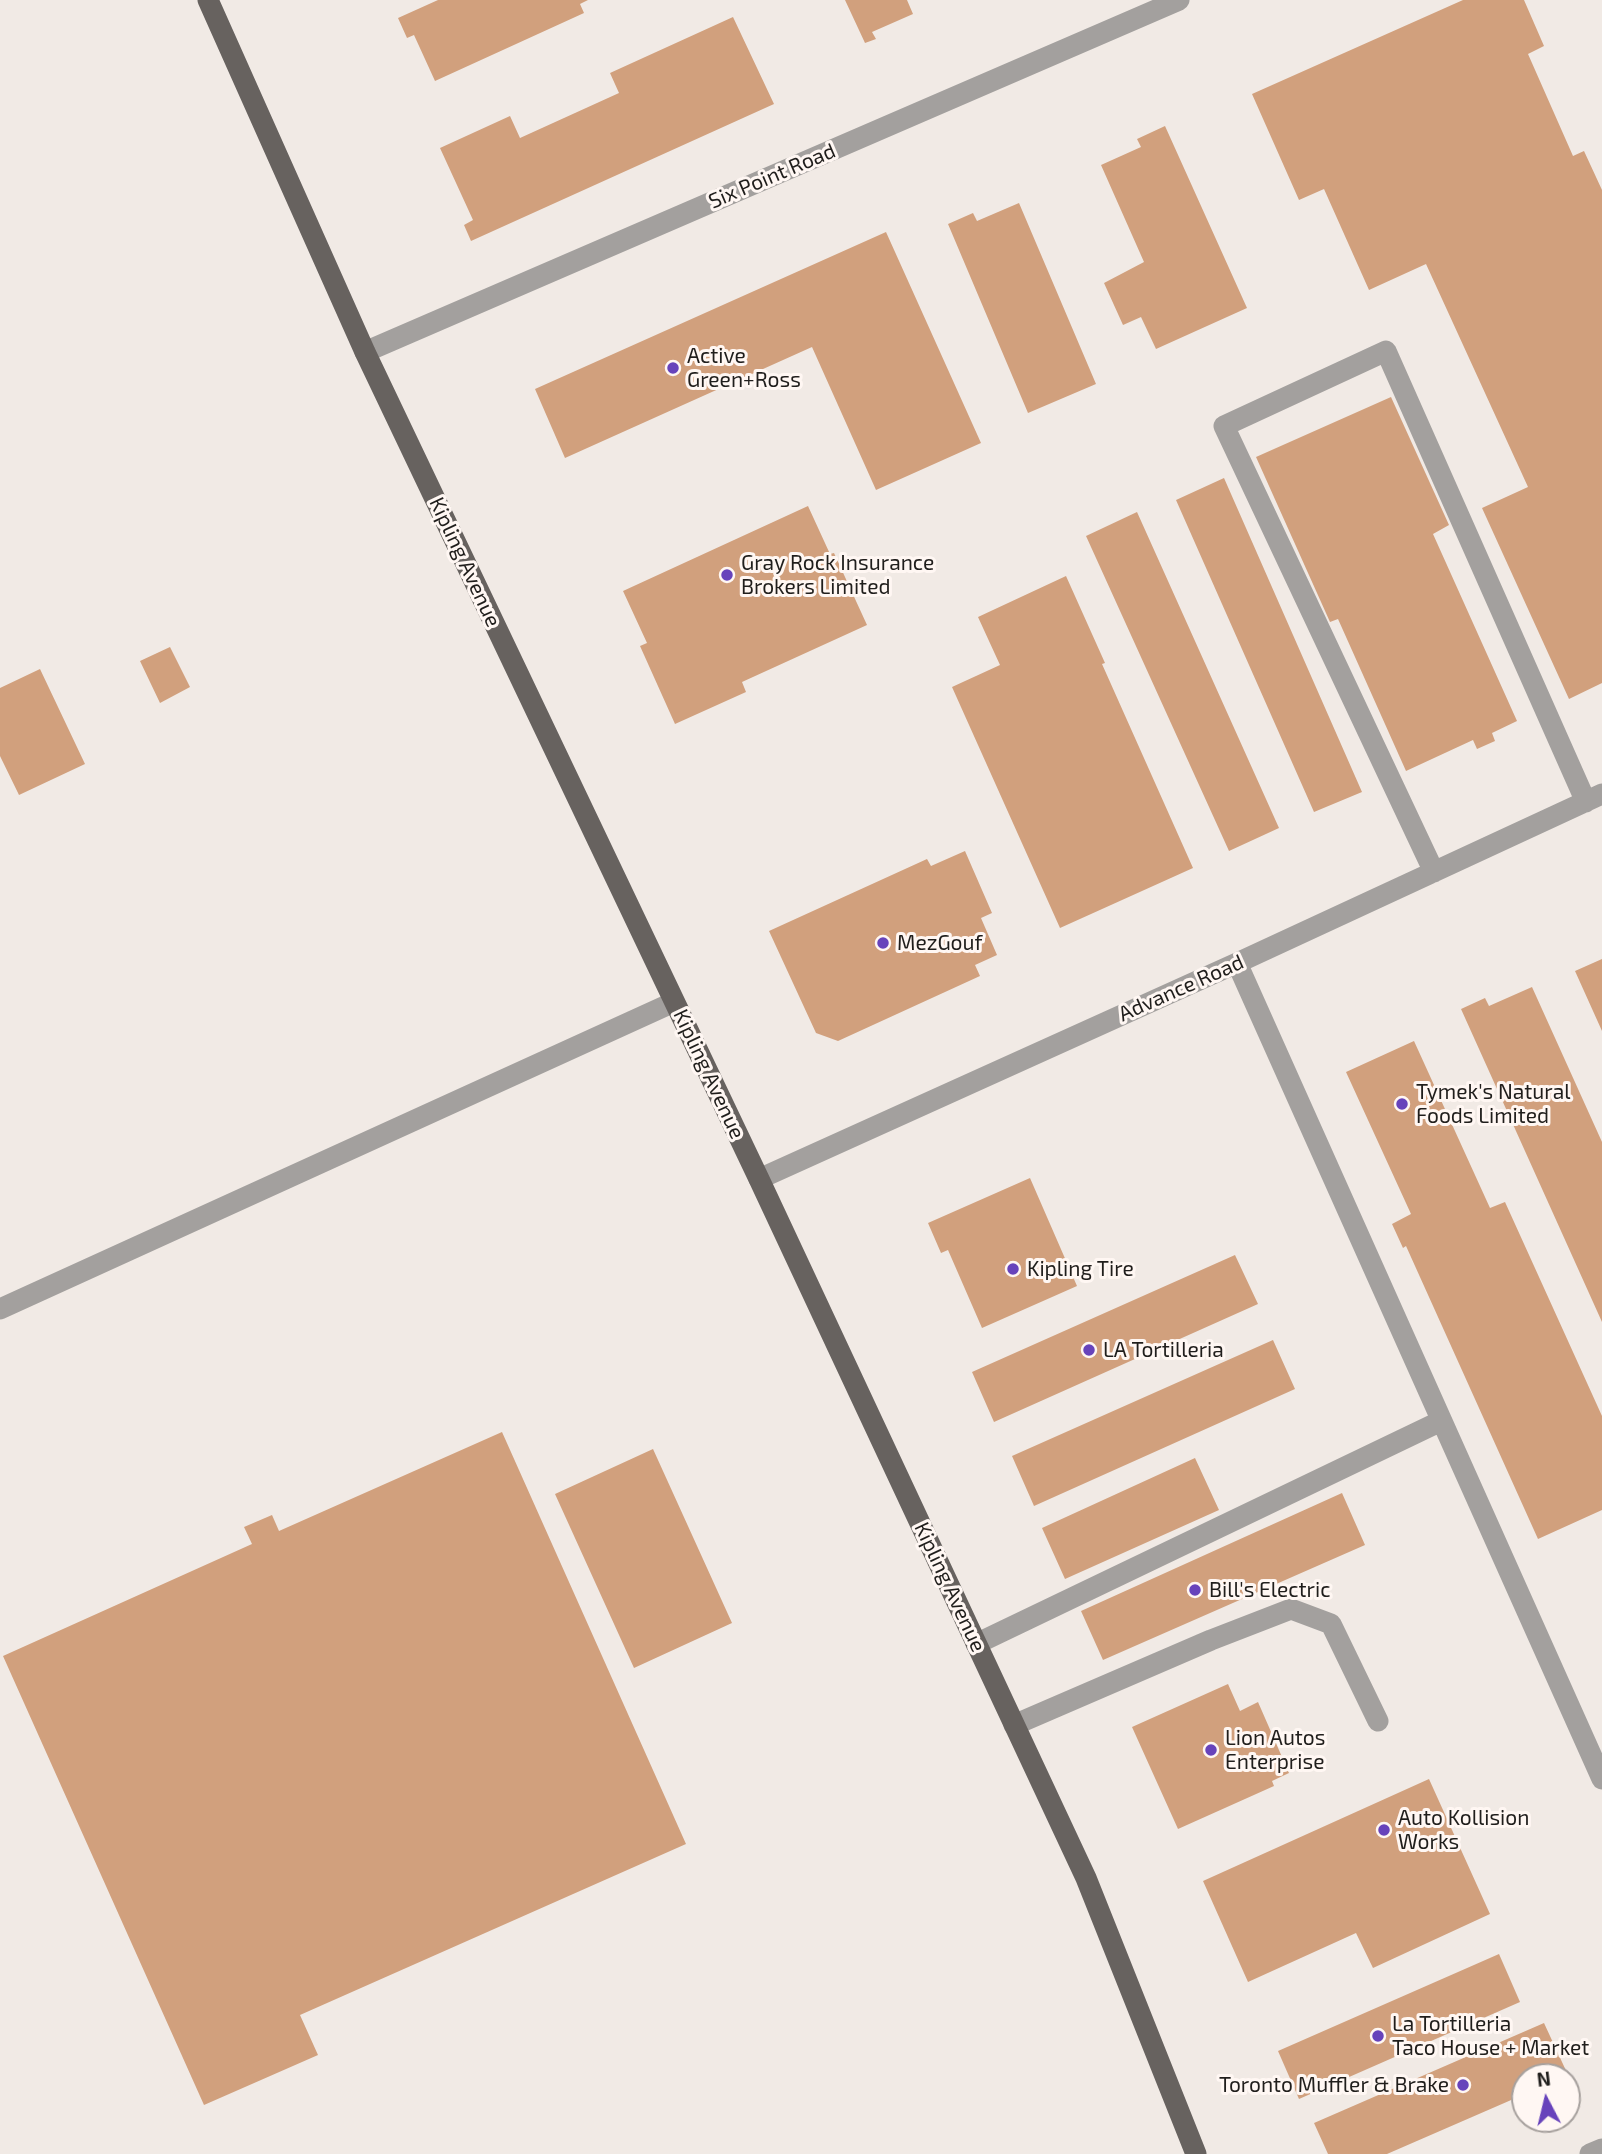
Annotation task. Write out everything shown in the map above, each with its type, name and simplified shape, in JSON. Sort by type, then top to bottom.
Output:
[{"type":"main road","name":"Kipling Avenue","points":[[208,0],[365,352],[759,1179],[1086,1878],[1196,2154]]},
{"type":"street","name":"Six Point Road","points":[[365,352],[1179,0]]},
{"type":"street","points":[[1434,872],[1224,426],[1236,420],[1386,351],[1594,798]]},
{"type":"street","name":"Advance Road","points":[[759,1179],[1594,798]]},
{"type":"street","points":[[1237,963],[1602,1779]]},
{"type":"street","points":[[0,1309],[674,1002]]},
{"type":"street","points":[[976,1644],[1441,1421]]},
{"type":"street","points":[[1014,1725],[1211,1640],[1291,1609],[1331,1624],[1378,1721]]},
{"type":"street","points":[[1590,2154],[1602,2149]]},
{"type":"building","points":[[438,0],[588,0],[580,4],[584,13],[435,81],[414,35],[407,38],[398,18]]},
{"type":"building","points":[[845,0],[907,0],[913,14],[872,32],[876,39],[865,43]]},
{"type":"building","points":[[1463,0],[1524,0],[1544,46],[1528,54],[1573,156],[1584,151],[1602,190],[1602,683],[1569,699],[1482,508],[1528,487],[1426,264],[1369,290],[1324,189],[1299,200],[1252,94]]},
{"type":"building","points":[[733,17],[774,104],[471,241],[464,225],[473,220],[440,148],[510,116],[520,138],[619,93],[610,73]]},
{"type":"building","points":[[1165,126],[1247,308],[1156,349],[1141,317],[1123,325],[1104,283],[1144,262],[1101,165],[1141,147],[1137,139]]},
{"type":"building","points":[[1019,203],[1096,384],[1028,413],[948,224],[973,213],[977,221]]},
{"type":"building","name":"Active Green+Ross","points":[[886,232],[981,443],[876,490],[812,347],[565,458],[535,389]]},
{"type":"building","points":[[1391,397],[1449,525],[1433,534],[1517,721],[1492,733],[1495,741],[1477,749],[1473,740],[1406,771],[1338,619],[1330,622],[1256,457]]},
{"type":"building","points":[[1224,478],[1362,792],[1314,812],[1176,500]]},
{"type":"building","points":[[808,506],[830,554],[834,553],[867,625],[742,682],[746,692],[675,724],[640,646],[647,643],[623,591]]},
{"type":"building","points":[[1137,512],[1279,828],[1229,851],[1086,536]]},
{"type":"building","points":[[1066,576],[1193,868],[1060,928],[952,687],[1000,665],[978,617]]},
{"type":"building","points":[[170,647],[190,687],[160,703],[140,661]]},
{"type":"building","points":[[40,669],[85,764],[19,795],[0,756],[0,688]]},
{"type":"building","name":"MezGouf","points":[[965,851],[992,913],[981,918],[997,955],[975,965],[980,976],[838,1041],[816,1033],[769,931],[927,859],[931,866]]},
{"type":"building","points":[[1602,959],[1602,1031],[1575,971]]},
{"type":"building","points":[[1532,987],[1602,1142],[1602,1322],[1461,1009],[1485,998],[1489,1006]]},
{"type":"building","points":[[1414,1041],[1490,1208],[1505,1202],[1602,1416],[1602,1510],[1538,1539],[1406,1246],[1403,1248],[1392,1224],[1411,1214],[1346,1072]]},
{"type":"building","name":"Kipling Tire","points":[[1030,1178],[1077,1286],[982,1328],[948,1250],[941,1253],[928,1223]]},
{"type":"building","name":"LA Tortilleria","points":[[1235,1255],[1258,1304],[994,1422],[972,1372]]},
{"type":"building","points":[[1273,1340],[1295,1389],[1034,1506],[1012,1456]]},
{"type":"building","points":[[502,1432],[686,1844],[300,2015],[318,2055],[204,2105],[3,1656],[252,1544],[244,1527],[272,1515],[279,1531]]},
{"type":"building","points":[[653,1449],[732,1623],[634,1668],[555,1494]]},
{"type":"building","points":[[1195,1458],[1219,1510],[1065,1579],[1042,1528]]},
{"type":"building","name":"Bill's Electric","points":[[1342,1493],[1365,1545],[1103,1660],[1081,1611]]},
{"type":"building","name":"Lion Autos Enterprise","points":[[1228,1684],[1240,1711],[1258,1702],[1289,1773],[1272,1781],[1274,1786],[1178,1829],[1132,1727]]},
{"type":"building","name":"Auto Kollision Works","points":[[1429,1779],[1490,1914],[1373,1968],[1356,1933],[1248,1982],[1203,1881]]},
{"type":"building","name":"La Tortilleria Taco House + Market","points":[[1499,1954],[1520,2002],[1299,2099],[1278,2051]]},
{"type":"building","name":"Toronto Muffler & Brake","points":[[1544,2023],[1562,2063],[1511,2063],[1511,2100],[1387,2154],[1328,2154],[1314,2123]]},
{"type":"place","name":"Active Green+Ross","points":[[673,368]]},
{"type":"place","name":"Gray Rock Insurance Brokers Limited","points":[[727,575]]},
{"type":"place","name":"MezGouf","points":[[883,943]]},
{"type":"place","name":"Tymek's Natural Foods Limited","points":[[1402,1104]]},
{"type":"place","name":"Kipling Tire","points":[[1013,1269]]},
{"type":"place","name":"LA Tortilleria","points":[[1089,1350]]},
{"type":"place","name":"Bill's Electric","points":[[1195,1590]]},
{"type":"place","name":"Lion Autos Enterprise","points":[[1211,1750]]},
{"type":"place","name":"Auto Kollision Works","points":[[1384,1830]]},
{"type":"place","name":"La Tortilleria Taco House + Market","points":[[1378,2036]]},
{"type":"place","name":"Toronto Muffler & Brake","points":[[1463,2085]]}]
